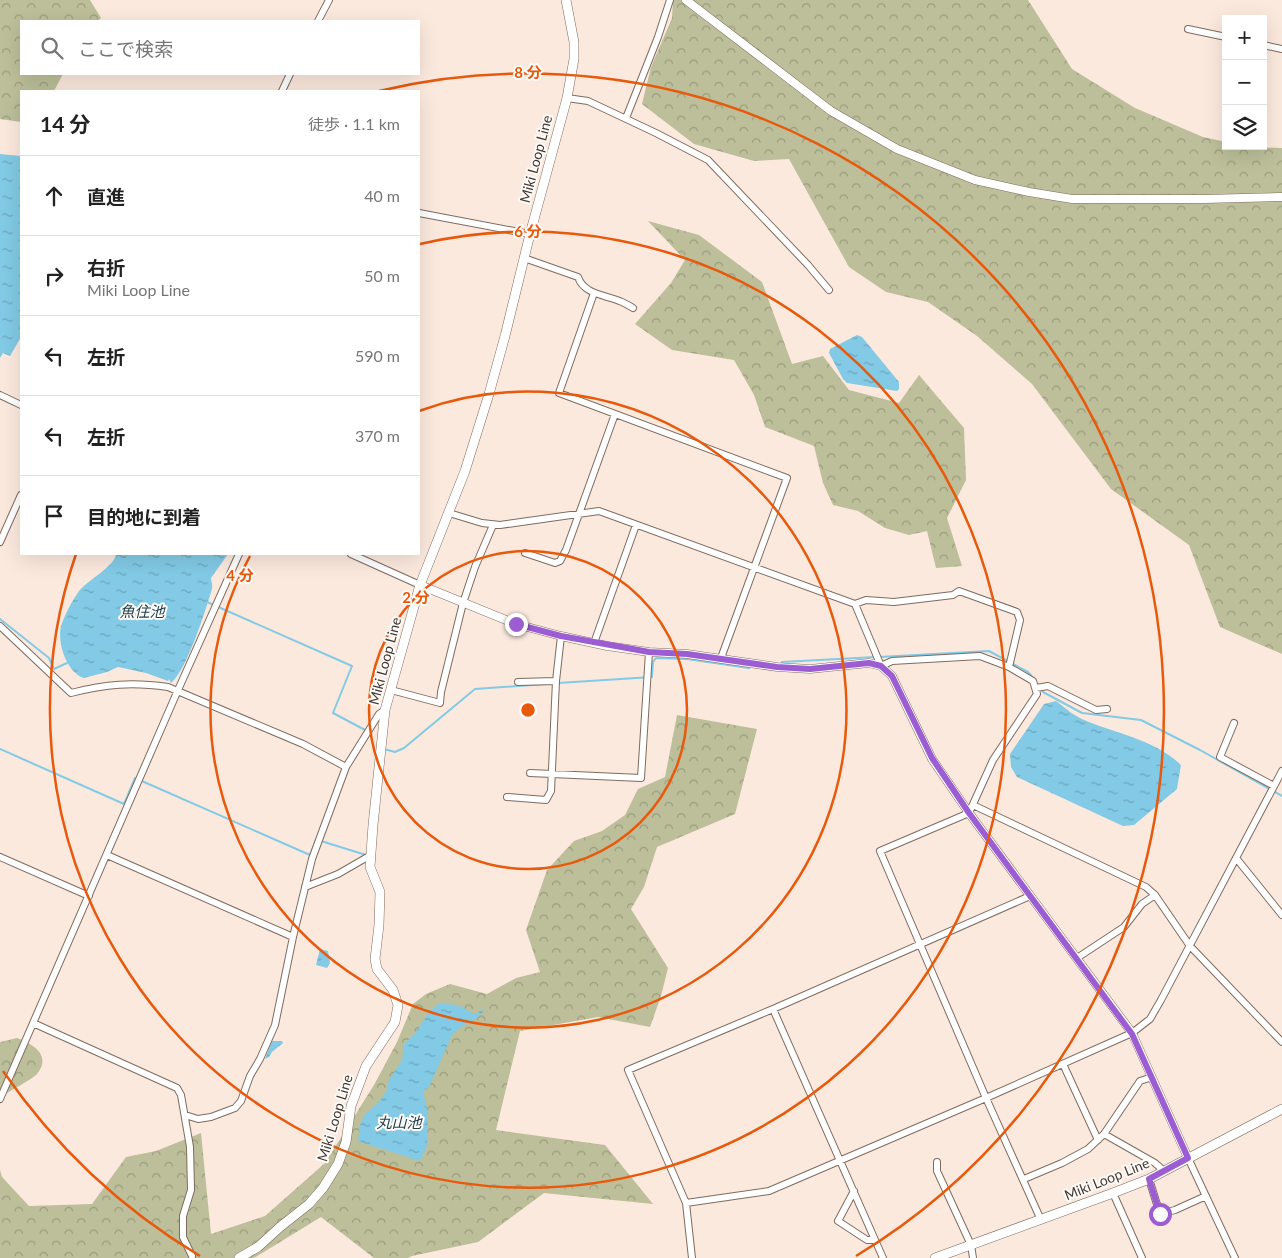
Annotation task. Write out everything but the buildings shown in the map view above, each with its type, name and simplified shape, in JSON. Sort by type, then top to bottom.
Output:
[{"type":"main road","name":"Miki Loop Line","points":[[239,1258],[258,1247],[309,1204],[324,1188],[338,1164],[346,1142],[351,1106],[366,1066],[395,1022],[398,1005],[393,990],[377,969],[375,959],[380,892],[370,867],[372,825],[386,710],[420,585],[465,471],[489,394],[566,98],[574,60],[574,42],[566,0]]},
{"type":"main road","name":"Miki Loop Line","points":[[935,1258],[1149,1179],[1282,1109]]},
{"type":"street","points":[[318,20],[328,0]]},
{"type":"street","points":[[626,118],[658,37],[670,0]]},
{"type":"street","points":[[686,0],[831,111],[897,149],[975,180],[1072,199],[1282,197]]},
{"type":"street","points":[[1188,29],[1222,36]]},
{"type":"street","points":[[1267,46],[1282,49]]},
{"type":"street","points":[[282,90],[290,75]]},
{"type":"street","points":[[566,98],[588,101],[626,118],[708,160],[808,265],[829,290]]},
{"type":"street","points":[[420,213],[530,234]]},
{"type":"street","points":[[524,258],[578,277],[580,283],[594,293],[622,302],[633,308]]},
{"type":"street","points":[[594,293],[559,393],[787,478],[721,658]]},
{"type":"street","points":[[0,395],[20,405]]},
{"type":"street","points":[[526,553],[554,563],[560,561],[566,550],[615,414]]},
{"type":"street","points":[[0,542],[20,497]]},
{"type":"street","points":[[449,513],[482,524],[493,525],[599,511],[855,604],[866,600],[894,602],[953,595],[959,591],[1017,612],[1020,620],[1009,667]]},
{"type":"street","points":[[391,690],[440,703],[463,603],[475,567],[493,525]]},
{"type":"street","points":[[594,643],[636,525]]},
{"type":"street","points":[[0,1099],[239,555]]},
{"type":"street","points":[[353,555],[420,585],[516,624],[594,643],[649,652],[687,654],[777,667],[810,669],[869,663],[881,666],[892,660],[980,656],[1009,667],[1033,681],[1037,694],[993,760],[971,809],[880,852],[1041,1220]]},
{"type":"street","points":[[855,604],[881,666],[892,676],[932,758],[971,809],[1030,896],[1132,1034],[1236,1258]]},
{"type":"street","points":[[0,626],[71,693],[113,684],[147,684],[168,687],[303,744],[346,767]]},
{"type":"street","points":[[507,797],[546,800],[551,791],[556,680],[561,636]]},
{"type":"street","points":[[530,773],[641,778],[649,652]]},
{"type":"street","points":[[518,682],[556,680]]},
{"type":"street","points":[[1036,688],[1048,686],[1096,710],[1107,709]]},
{"type":"street","points":[[185,1116],[198,1119],[211,1117],[235,1108],[241,1101],[250,1076],[260,1059],[275,1024],[312,859],[346,767],[378,714],[386,710]]},
{"type":"street","points":[[1234,723],[1220,757],[1274,786]]},
{"type":"street","points":[[686,1203],[769,1191],[1132,1034],[1150,1019],[1282,771]]},
{"type":"street","points":[[971,809],[1146,887],[1155,894],[1190,946],[1282,1042]]},
{"type":"street","points":[[305,887],[338,874],[371,855]]},
{"type":"street","points":[[106,856],[293,937]]},
{"type":"street","points":[[0,857],[89,896]]},
{"type":"street","points":[[1236,858],[1282,914]]},
{"type":"street","points":[[1077,958],[1124,927],[1142,904],[1155,894]]},
{"type":"street","points":[[692,1258],[686,1203],[628,1070],[773,1009],[1030,896]]},
{"type":"street","points":[[773,1009],[883,1258]]},
{"type":"street","points":[[33,1023],[177,1088],[181,1095],[190,1148],[191,1190],[183,1216],[183,1237],[192,1256]]},
{"type":"street","points":[[1064,1064],[1098,1140]]},
{"type":"street","points":[[1024,1179],[1062,1163],[1088,1149],[1104,1134],[1140,1081],[1152,1077]]},
{"type":"street","points":[[1104,1134],[1155,1163],[1164,1171]]},
{"type":"street","points":[[936,1162],[937,1171],[971,1245],[973,1258]]},
{"type":"street","points":[[1149,1179],[1160,1214],[1175,1210],[1206,1196]]},
{"type":"street","points":[[854,1191],[838,1221],[867,1240],[875,1240]]},
{"type":"street","points":[[1114,1193],[1142,1258]]},
{"type":"green space","points":[[0,0],[90,0],[101,18],[99,20],[20,20],[20,75],[62,75],[55,90],[20,90],[20,122],[0,119]]},
{"type":"green space","points":[[673,0],[1028,0],[1072,69],[1135,108],[1203,137],[1222,141],[1222,150],[1282,148],[1282,654],[1220,627],[1189,545],[1111,489],[1032,384],[977,336],[928,302],[886,292],[849,267],[789,159],[754,161],[694,144],[642,104],[651,67],[672,18]]},
{"type":"green space","points":[[648,221],[699,235],[762,282],[792,364],[823,356],[849,390],[899,403],[919,375],[964,428],[966,480],[947,518],[962,566],[936,568],[927,531],[909,535],[885,528],[858,511],[833,505],[823,483],[814,446],[765,427],[754,395],[734,360],[672,350],[635,324],[671,283],[685,260]]},
{"type":"green space","points":[[677,715],[757,729],[735,814],[657,847],[644,887],[631,909],[668,968],[650,1027],[598,1017],[520,1031],[496,1130],[605,1145],[653,1204],[544,1193],[478,1242],[408,1258],[374,1258],[321,1217],[254,1258],[0,1258],[0,1170],[2,1177],[29,1206],[92,1204],[126,1157],[156,1151],[201,1133],[211,1234],[265,1216],[325,1163],[374,1085],[397,1042],[413,1004],[426,994],[450,984],[487,994],[516,978],[540,972],[526,930],[547,870],[574,841],[602,831],[625,815],[638,789],[665,777]]},
{"type":"green space","points":[[17,1038],[29,1043],[39,1051],[42,1061],[41,1067],[34,1077],[0,1097],[0,1042]]},
{"type":"water","points":[[0,154],[20,156],[20,339],[10,356],[3,353],[0,358]]},
{"type":"water","points":[[857,335],[862,337],[899,382],[899,389],[897,391],[847,383],[843,379],[829,353],[830,349]]},
{"type":"water","name":"魚住池","points":[[116,555],[227,555],[211,578],[212,589],[195,639],[183,666],[171,683],[169,679],[168,681],[146,673],[118,667],[84,678],[72,670],[64,656],[60,633],[69,608],[79,591],[114,559]]},
{"type":"water","points":[[1056,701],[1082,719],[1146,743],[1170,756],[1181,765],[1177,789],[1134,825],[1123,826],[1017,777],[1011,767],[1010,754],[1044,704]]},
{"type":"water","points":[[320,949],[328,951],[330,963],[327,968],[316,965]]},
{"type":"water","name":"丸山池","points":[[439,1003],[460,1006],[472,1013],[477,1013],[485,1007],[477,1018],[458,1029],[452,1035],[431,1083],[423,1091],[428,1113],[427,1146],[420,1161],[358,1141],[360,1125],[365,1114],[378,1103],[386,1092],[389,1080],[402,1060],[404,1044],[415,1033],[430,1011]]},
{"type":"water","points":[[272,1041],[282,1041],[283,1043],[265,1059]]},
{"type":"waterway","points":[[207,602],[352,666],[333,713],[365,730]]},
{"type":"waterway","points":[[0,619],[49,658],[54,669],[67,663]]},
{"type":"waterway","points":[[879,657],[989,651],[1028,672],[1034,679]]},
{"type":"waterway","points":[[782,662],[875,657]]},
{"type":"waterway","points":[[558,683],[652,677],[653,662],[656,658],[687,659],[749,668]]},
{"type":"waterway","points":[[384,749],[395,752],[404,748],[475,689],[546,684]]},
{"type":"waterway","points":[[1041,689],[1043,692],[1082,713],[1141,720],[1200,750],[1282,796]]},
{"type":"waterway","points":[[0,749],[124,804],[135,778],[310,855],[316,840]]},
{"type":"waterway","points":[[321,841],[366,855]]},
{"type":"route","points":[[516,624],[607,646],[649,652],[721,658],[777,667],[810,669],[869,663],[881,666],[892,676],[932,758],[969,813],[1132,1034],[1188,1158],[1149,1179],[1160,1214]]}]
